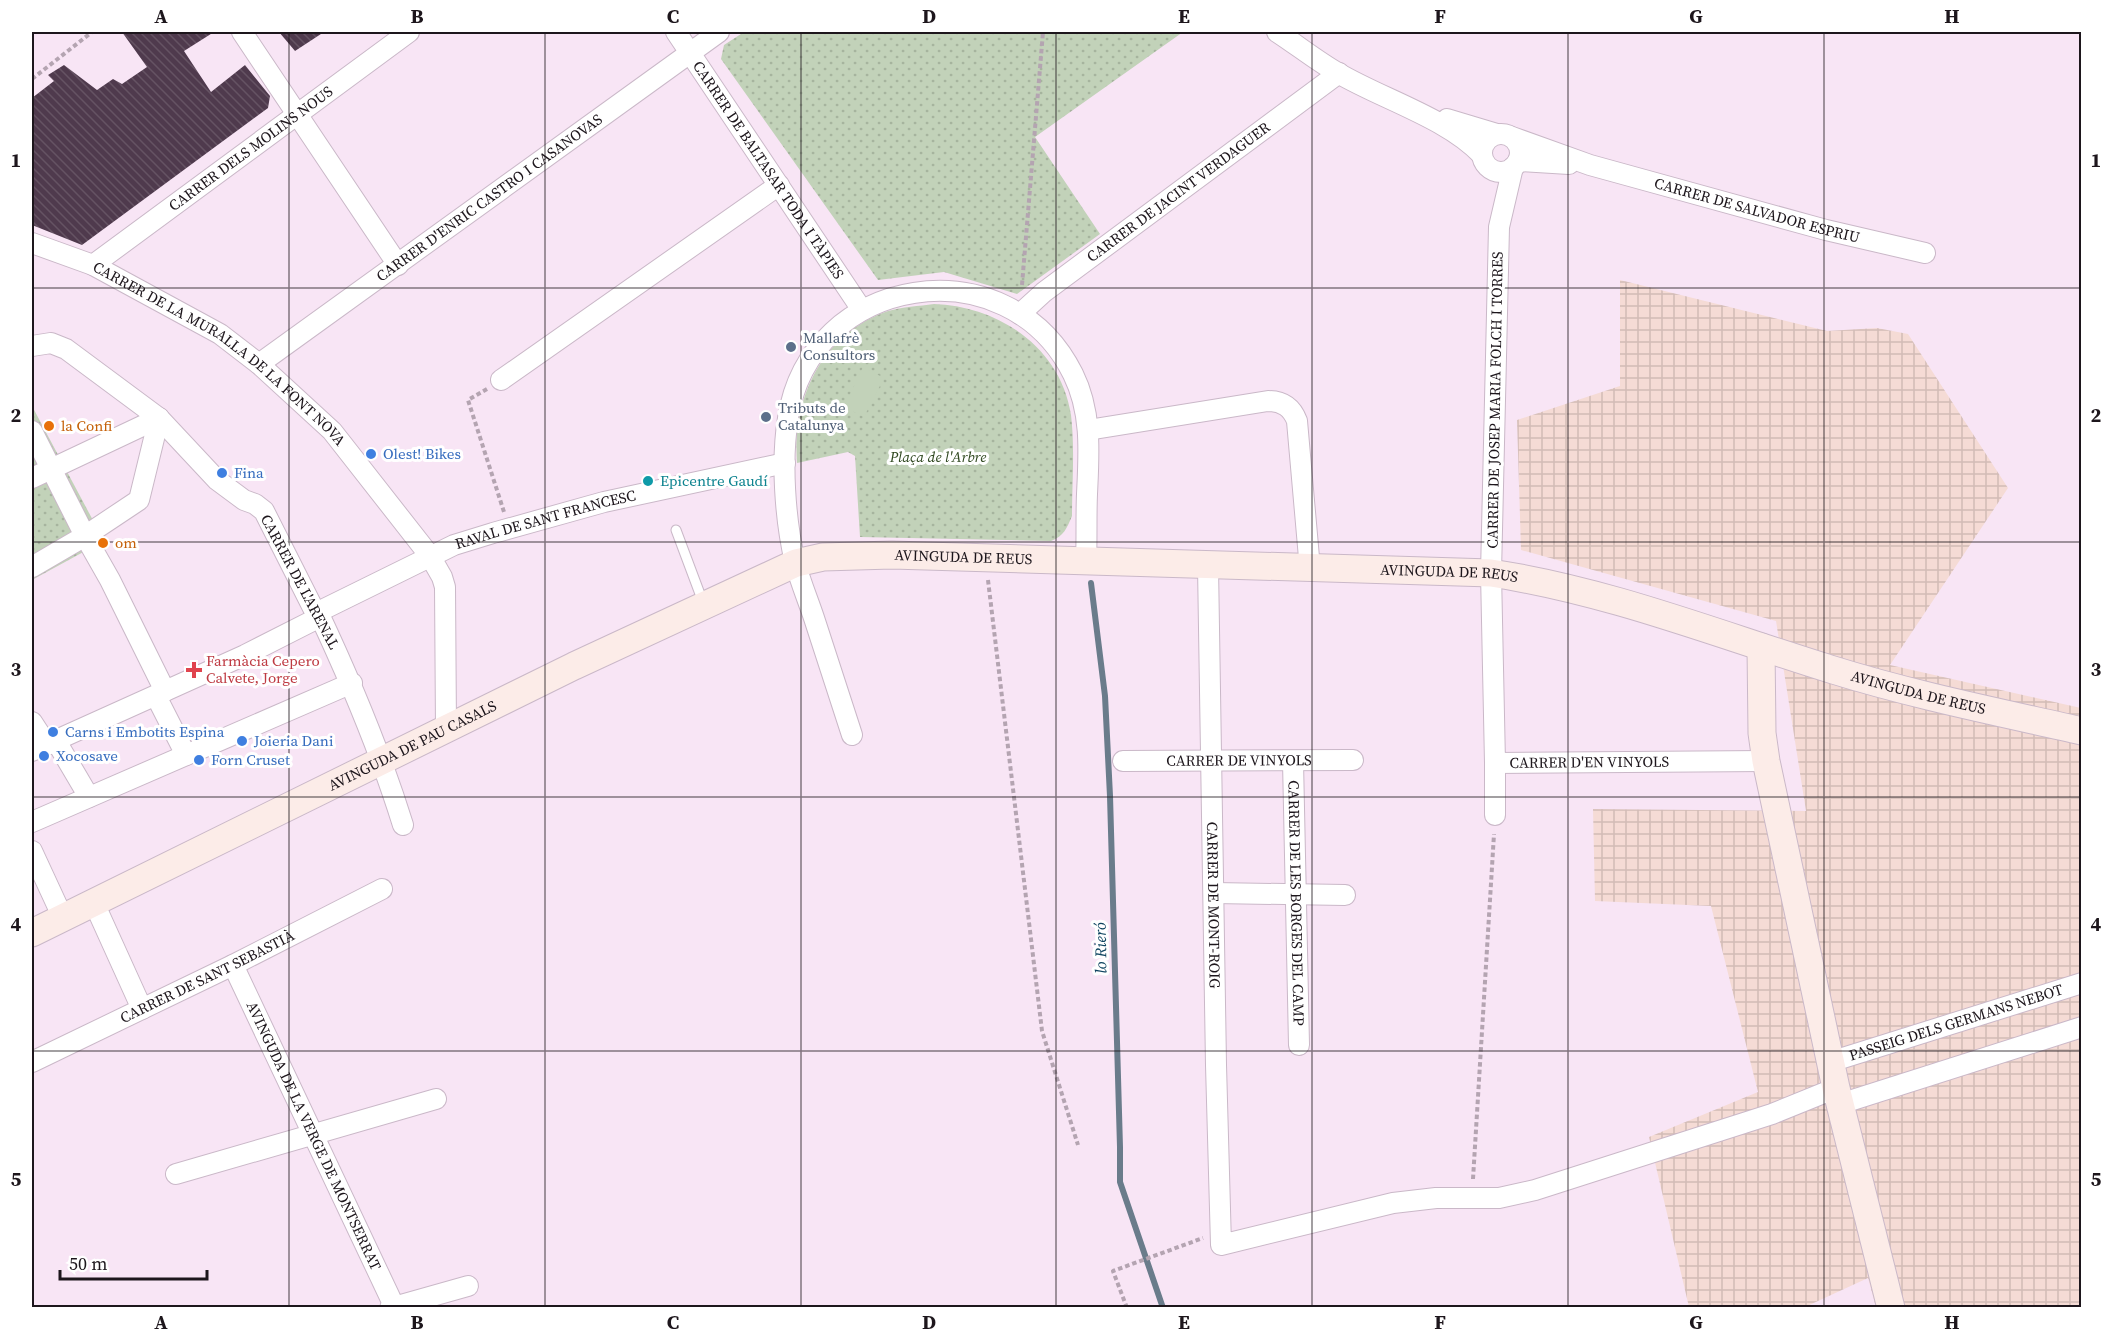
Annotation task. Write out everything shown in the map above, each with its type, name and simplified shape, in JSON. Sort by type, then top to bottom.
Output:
[{"type":"street","points":[[242,32],[398,265]]},
{"type":"street","name":"CARRER DELS MOLINS NOUS","points":[[93,265],[409,32]]},
{"type":"street","name":"CARRER DE BALTASAR TODA I TÀPIES","points":[[676,32],[844,279],[862,310]]},
{"type":"street","name":"CARRER D'ENRIC CASTRO I CASANOVAS","points":[[259,364],[719,32]]},
{"type":"street","name":"CARRER DE SALVADOR ESPRIU","points":[[1277,32],[1339,74],[1469,141],[1486,161]]},
{"type":"street","name":"CARRER DE JACINT VERDAGUER","points":[[1020,314],[1044,292],[1339,74]]},
{"type":"street","name":"CARRER DE SALVADOR ESPRIU","points":[[1404,106],[1505,136],[1590,165],[1826,230],[1925,253]]},
{"type":"street","points":[[1505,136],[1519,146],[1520,156],[1516,164],[1499,171],[1486,161],[1486,141],[1505,136]]},
{"type":"street","name":"CARRER DE JOSEP MARIA FOLCH I TORRES","points":[[1486,161],[1499,227],[1491,573]]},
{"type":"street","name":"CARRER DE SALVADOR ESPRIU","points":[[1516,164],[1590,165]]},
{"type":"street","name":"CARRER DE JOSEP MARIA FOLCH I TORRES","points":[[1499,227],[1516,164]]},
{"type":"street","points":[[501,380],[779,185]]},
{"type":"street","name":"CARRER DE LA MURALLA DE LA FONT NOVA","points":[[32,243],[93,265],[220,334],[259,364],[332,431],[430,556],[442,576],[446,594],[446,729]]},
{"type":"street","points":[[852,735],[795,563],[785,463],[788,417],[793,395],[809,361],[838,327],[862,310],[890,297],[934,290],[979,296],[1020,314],[1045,334],[1064,359],[1079,387],[1086,410],[1088,429],[1086,562]]},
{"type":"street","name":"CARRER DE L'ARENAL","points":[[32,346],[51,343],[66,349],[159,418],[217,480],[244,500],[264,511],[313,608],[318,612],[351,684],[383,761],[403,825]]},
{"type":"street","points":[[1088,429],[1268,401],[1276,401],[1287,406],[1292,410],[1297,421],[1310,569]]},
{"type":"street","points":[[32,478],[159,418]]},
{"type":"street","points":[[32,567],[85,536],[139,500],[159,418]]},
{"type":"street","points":[[32,431],[110,580],[186,755]]},
{"type":"street","name":"RAVAL DE SANT FRANCESC","points":[[160,694],[245,655],[318,618],[318,612],[454,545],[604,502],[785,463]]},
{"type":"street","name":"AVINGUDA DE REUS","points":[[795,563],[846,556],[1491,573],[1534,580],[1619,600],[1761,647],[1891,686],[2082,731]]},
{"type":"street","name":"AVINGUDA DE PAU CASALS","points":[[32,933],[446,729],[704,604],[795,563]]},
{"type":"street","name":"CARRER DE MONT-ROIG","points":[[1208,566],[1221,1245]]},
{"type":"street","name":"CARRER D'EN VINYOLS","points":[[1491,573],[1495,764],[1766,760]]},
{"type":"street","points":[[1761,647],[1762,733],[1766,760],[1835,1085],[1891,1308]]},
{"type":"street","points":[[32,822],[351,684]]},
{"type":"street","points":[[45,746],[160,694]]},
{"type":"street","points":[[32,722],[45,746],[89,797]]},
{"type":"street","name":"CARRER DE LES BORGES DEL CAMP","points":[[1293,760],[1299,1046]]},
{"type":"street","name":"CARRER DE VINYOLS","points":[[1124,761],[1353,760]]},
{"type":"street","points":[[1495,764],[1495,815]]},
{"type":"street","points":[[32,850],[63,918]]},
{"type":"street","name":"CARRER DE SANT SEBASTIÀ","points":[[32,1062],[233,965],[382,889]]},
{"type":"street","points":[[1214,893],[1345,895]]},
{"type":"street","points":[[94,903],[142,1009]]},
{"type":"street","name":"AVINGUDA DE LA VERGE DE MONTSERRAT","points":[[233,965],[394,1307]]},
{"type":"street","name":"PASSEIG DELS GERMANS NEBOT","points":[[1835,1085],[2082,983]]},
{"type":"street","points":[[1221,1245],[1393,1203],[1415,1200],[1499,1198],[1534,1190],[1772,1114],[1835,1085],[2082,1027]]},
{"type":"street","points":[[176,1174],[436,1099]]},
{"type":"street","points":[[394,1307],[468,1286]]},
{"type":"lane","points":[[676,530],[704,604]]},
{"type":"path","points":[[32,79],[92,32]]},
{"type":"path","points":[[1020,314],[1043,32]]},
{"type":"path","points":[[501,380],[468,400],[510,528]]},
{"type":"path","points":[[985,558],[1042,1031],[1078,1145]]},
{"type":"path","points":[[1472,1198],[1495,815]]},
{"type":"path","points":[[1126,1308],[1113,1271],[1208,1236],[1221,1245]]},
{"type":"shaded area","points":[[1620,280],[1827,331],[1877,328],[1908,334],[2008,488],[1890,665],[2081,708],[2081,1307],[1876,1307],[1868,1278],[1805,1307],[1689,1307],[1649,1137],[1758,1092],[1711,906],[1595,901],[1593,809],[1806,811],[1776,621],[1521,550],[1517,420],[1620,386]]},
{"type":"green space","points":[[744,32],[1183,32],[1035,137],[1100,234],[1017,294],[944,272],[878,280],[721,59],[724,45]]},
{"type":"green space","name":"Plaça de l'Arbre","points":[[934,304],[981,313],[1003,322],[1023,335],[1055,370],[1065,391],[1071,415],[1073,453],[1072,516],[1059,537],[1051,541],[860,537],[855,456],[848,452],[797,463],[800,414],[806,392],[816,370],[829,351],[865,321],[888,311]]},
{"type":"green space","points":[[863,367],[884,378],[864,417],[844,407]]},
{"type":"green space","points":[[32,406],[96,526],[98,544],[32,580]]},
{"type":"building","points":[[122,32],[214,32],[184,51],[211,92],[245,65],[270,96],[268,108],[82,245],[32,225],[32,98],[54,81],[48,75],[64,65],[97,90],[113,79],[122,84],[147,67]]},
{"type":"building","points":[[279,32],[324,32],[295,51]]},
{"type":"waterway","name":"lo Rieró","points":[[1091,583],[1105,696],[1110,796],[1120,1182],[1163,1308]]},
{"type":"place","name":"Mallafrè Consultors","points":[[791,347]]},
{"type":"place","name":"Tributs de Catalunya","points":[[766,417]]},
{"type":"place","name":"la Confi","points":[[49,426]]},
{"type":"place","name":"Olest! Bikes","points":[[371,454]]},
{"type":"place","name":"Fina","points":[[222,473]]},
{"type":"place","name":"Epicentre Gaudí","points":[[648,481]]},
{"type":"place","name":"om","points":[[103,543]]},
{"type":"place","name":"Farmàcia Cepero Calvete, Jorge","points":[[194,670]]},
{"type":"place","name":"Carns i Embotits Espina","points":[[53,732]]},
{"type":"place","name":"Joieria Dani","points":[[242,741]]},
{"type":"place","name":"Xocosave","points":[[44,756]]},
{"type":"place","name":"Forn Cruset","points":[[199,760]]}]
